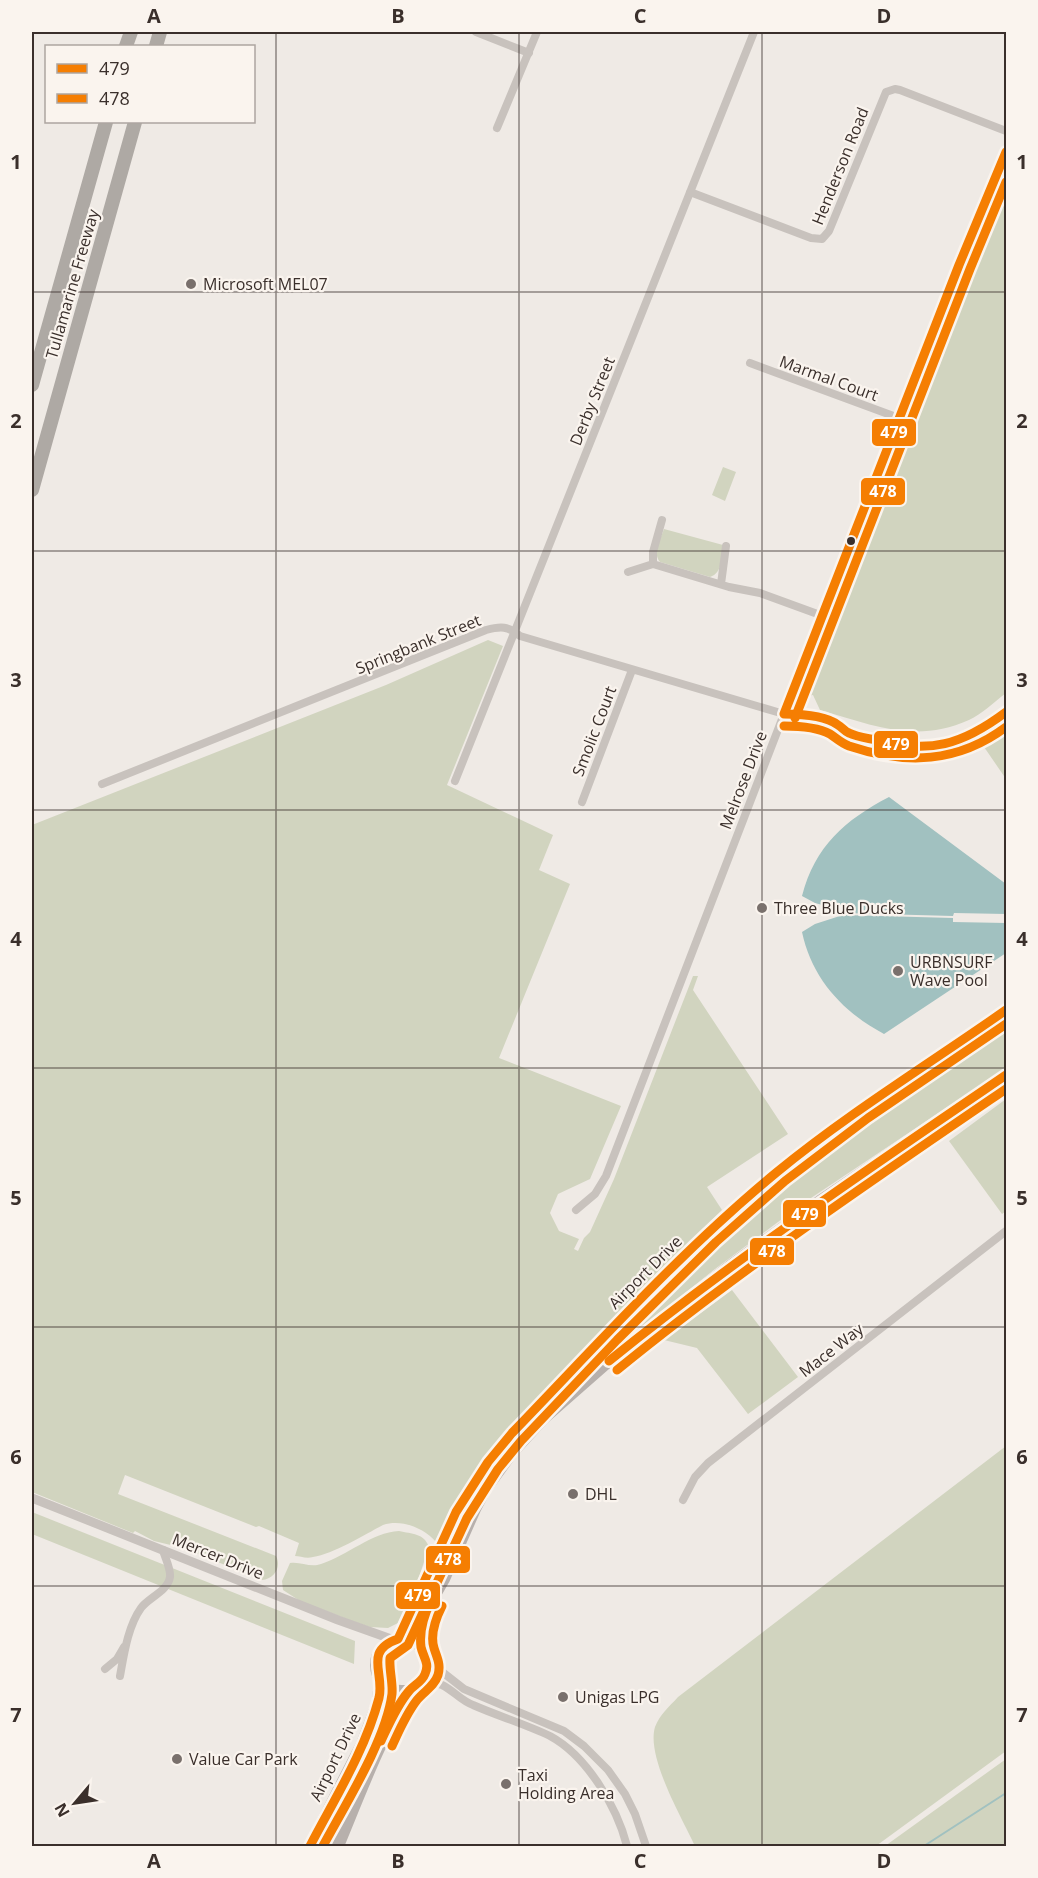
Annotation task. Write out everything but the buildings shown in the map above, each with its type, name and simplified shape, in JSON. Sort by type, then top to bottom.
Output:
[{"type":"highway","name":"Tullamarine Freeway","points":[[32,385],[106,123]]},
{"type":"highway","name":"Tullamarine Freeway","points":[[32,490],[135,123]]},
{"type":"main road","name":"Airport Drive","points":[[396,1640],[456,1512],[488,1461],[512,1432],[694,1247],[776,1173],[860,1110],[1006,1010]]},
{"type":"main road","points":[[421,1648],[425,1612],[444,1579],[485,1490],[511,1454],[543,1419],[617,1354],[726,1268],[820,1201],[1006,1075]]},
{"type":"main road","points":[[338,1846],[392,1720],[415,1686],[427,1668],[427,1660],[421,1648],[412,1641],[396,1640],[384,1646],[377,1658],[377,1672],[380,1679],[393,1689],[415,1686]]},
{"type":"main road","name":"Airport Drive","points":[[310,1846],[362,1744],[378,1702],[380,1679]]},
{"type":"street","points":[[476,32],[529,53]]},
{"type":"street","points":[[497,128],[537,32]]},
{"type":"street","name":"Derby Street","points":[[455,781],[754,32]]},
{"type":"street","name":"Henderson Road","points":[[690,192],[818,240],[829,231],[886,92],[900,90],[1006,131]]},
{"type":"street","name":"Melrose Drive","points":[[576,1210],[595,1194],[606,1176],[899,418],[1006,152]]},
{"type":"street","name":"Marmal Court","points":[[750,363],[899,418]]},
{"type":"street","points":[[653,564],[652,552],[662,520]]},
{"type":"street","points":[[721,584],[726,546]]},
{"type":"street","points":[[628,572],[653,564],[760,593],[823,616]]},
{"type":"street","name":"Springbank Street","points":[[102,784],[486,630],[503,627],[520,636],[784,714]]},
{"type":"street","name":"Smolic Court","points":[[582,802],[632,670]]},
{"type":"street","points":[[784,714],[800,713],[838,725],[844,731],[888,744],[919,747],[957,741],[975,733],[1006,712]]},
{"type":"street","name":"Mace Way","points":[[683,1500],[695,1477],[708,1463],[1006,1231]]},
{"type":"street","name":"Mercer Drive","points":[[32,1498],[338,1620],[396,1640]]},
{"type":"street","points":[[120,1676],[132,1627],[142,1607],[169,1581],[170,1571],[163,1550]]},
{"type":"street","points":[[105,1670],[117,1659],[128,1641]]},
{"type":"street","points":[[427,1660],[464,1689],[564,1731],[584,1746],[608,1770],[626,1794],[646,1846]]},
{"type":"street","points":[[415,1686],[443,1686],[467,1703],[526,1726],[563,1744],[582,1764],[602,1791],[620,1824],[627,1846]]},
{"type":"green space","points":[[1006,189],[1006,693],[969,720],[931,731],[894,730],[820,710],[813,695],[808,696],[807,692],[899,453]]},
{"type":"green space","points":[[723,467],[736,472],[725,501],[712,495]]},
{"type":"green space","points":[[664,529],[723,545],[721,564],[717,572],[710,577],[660,562],[657,550]]},
{"type":"green space","points":[[488,640],[503,646],[447,785],[553,835],[539,870],[570,884],[499,1058],[621,1106],[590,1179],[558,1194],[550,1213],[559,1231],[579,1239],[574,1249],[578,1251],[584,1238],[590,1232],[614,1179],[693,976],[698,976],[693,990],[788,1134],[707,1187],[722,1210],[530,1405],[494,1445],[461,1492],[436,1542],[412,1526],[390,1523],[330,1552],[308,1558],[295,1556],[299,1543],[125,1475],[118,1494],[276,1556],[278,1564],[276,1572],[262,1580],[183,1548],[154,1541],[135,1531],[133,1533],[32,1492],[32,825],[386,685]]},
{"type":"green space","points":[[1006,729],[1006,779],[982,744]]},
{"type":"green space","points":[[1006,1017],[1006,1068],[802,1204],[715,1269],[562,1392],[559,1388],[733,1219],[808,1156]]},
{"type":"green space","points":[[1006,1099],[1006,1211],[1002,1214],[949,1141]]},
{"type":"green space","points":[[732,1290],[798,1377],[748,1414],[697,1348],[664,1340]]},
{"type":"green space","points":[[1006,1446],[1006,1751],[876,1846],[695,1846],[674,1804],[656,1754],[655,1727],[662,1714],[678,1697]]},
{"type":"green space","points":[[32,1512],[355,1641],[354,1664],[32,1534]]},
{"type":"green space","points":[[399,1531],[421,1537],[429,1547],[412,1598],[398,1623],[388,1628],[370,1627],[300,1601],[283,1590],[282,1581],[290,1563],[321,1564],[379,1535]]},
{"type":"green space","points":[[386,1693],[397,1700],[371,1751],[332,1846],[316,1846],[367,1746]]},
{"type":"green space","points":[[1006,1759],[1005,1846],[885,1846]]},
{"type":"water","name":"URBNSURF Wave Pool","points":[[889,797],[1006,884],[1006,914],[954,913],[953,916],[843,913],[841,910],[815,903],[802,896],[815,863],[834,836],[859,815]]},
{"type":"water","name":"URBNSURF Wave Pool","points":[[843,915],[953,918],[953,922],[1006,923],[1006,953],[884,1034],[855,1015],[831,992],[813,965],[807,949],[802,932],[815,924]]},
{"type":"waterway","points":[[924,1846],[1006,1793]]},
{"type":"transit line","name":"479","points":[[784,714],[959,265],[1006,152]]},
{"type":"transit line","name":"478","points":[[795,718],[1006,182]]},
{"type":"transit line","name":"479","points":[[784,714],[819,717],[833,722],[855,736],[895,744],[929,746],[960,739],[1006,712]]},
{"type":"transit line","name":"478","points":[[784,726],[819,730],[849,746],[870,752],[911,758],[950,754],[969,748],[1006,727]]},
{"type":"transit line","name":"479","points":[[310,1846],[349,1774],[373,1718],[380,1689],[378,1656],[387,1644],[398,1639],[456,1512],[488,1462],[512,1433],[674,1266],[777,1172],[832,1129],[1006,1010]]},
{"type":"transit line","name":"478","points":[[323,1846],[364,1772],[382,1731],[392,1694],[390,1658],[408,1645],[467,1518],[498,1469],[521,1441],[617,1340],[716,1242],[785,1181],[868,1118],[1006,1024]]},
{"type":"transit line","name":"479","points":[[609,1361],[755,1250],[1006,1075]]},
{"type":"transit line","name":"478","points":[[617,1370],[760,1260],[1006,1089]]},
{"type":"transit line","name":"479","points":[[381,1741],[401,1702],[424,1677],[426,1663],[421,1647],[421,1629],[431,1601]]},
{"type":"transit line","name":"478","points":[[392,1746],[413,1705],[434,1683],[438,1675],[439,1664],[434,1648],[433,1632],[442,1606]]},
{"type":"place","name":"Microsoft MEL07","points":[[191,284]]},
{"type":"place","name":"Three Blue Ducks","points":[[762,908]]},
{"type":"place","name":"URBNSURF Wave Pool","points":[[898,971]]},
{"type":"place","name":"DHL","points":[[573,1494]]},
{"type":"place","name":"Unigas LPG","points":[[563,1697]]},
{"type":"place","name":"Value Car Park","points":[[177,1759]]},
{"type":"place","name":"Taxi Holding Area","points":[[506,1784]]}]
